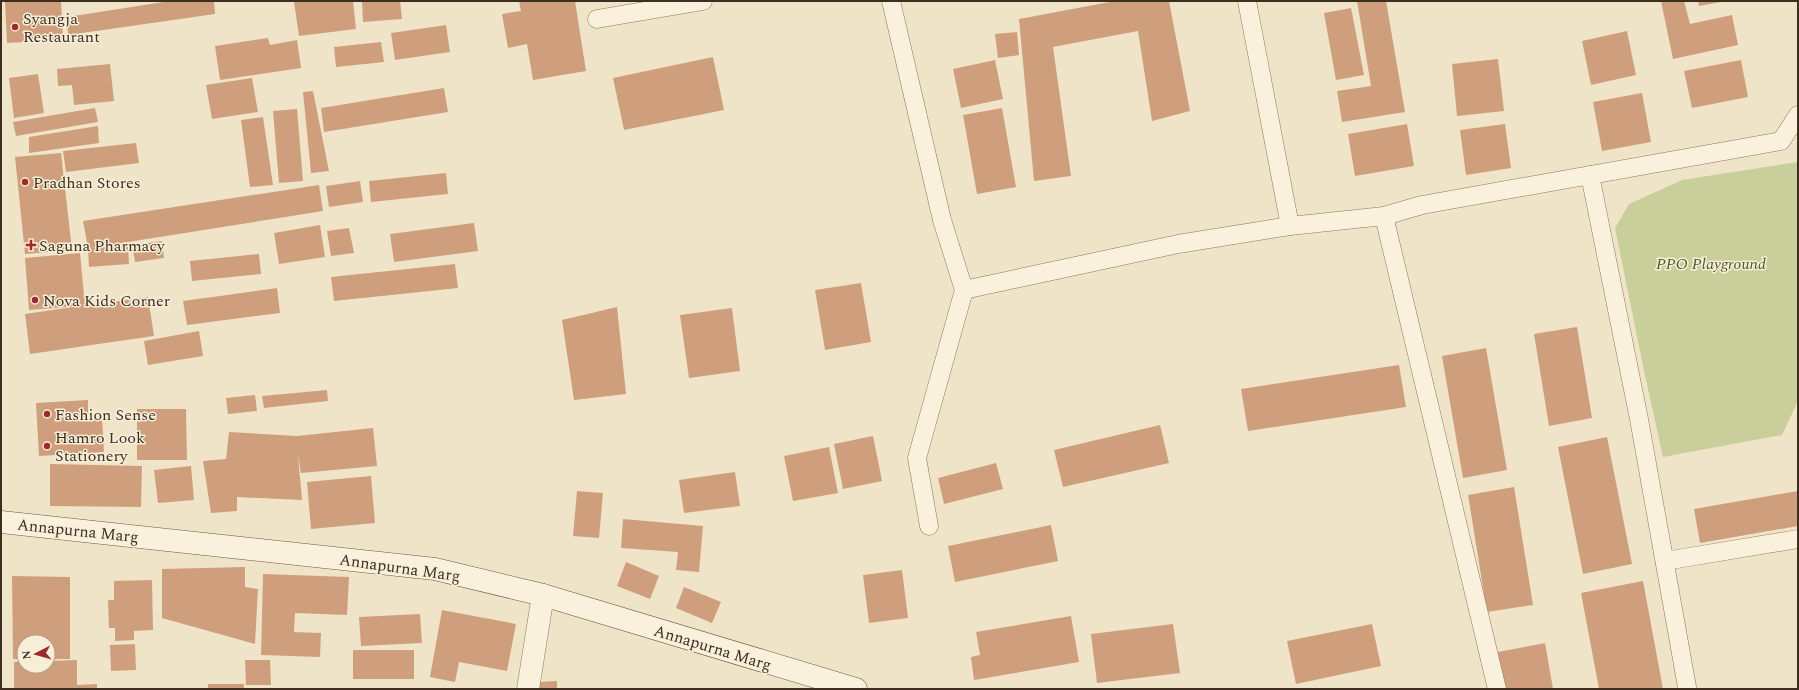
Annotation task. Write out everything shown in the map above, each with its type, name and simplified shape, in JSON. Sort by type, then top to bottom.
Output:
[{"type":"main road","name":"Annapurna Marg","points":[[1,522],[435,569],[543,595],[856,689]]},
{"type":"main road","points":[[528,689],[543,595]]},
{"type":"lane","points":[[596,19],[703,1]]},
{"type":"lane","points":[[891,1],[942,220],[964,290],[917,458],[929,526]]},
{"type":"lane","points":[[1247,1],[1290,226]]},
{"type":"lane","points":[[964,290],[1178,244],[1290,226],[1384,216],[1422,205],[1781,141],[1798,115]]},
{"type":"lane","points":[[1590,175],[1639,419],[1687,687]]},
{"type":"lane","points":[[1384,216],[1497,689]]},
{"type":"lane","points":[[1665,561],[1798,539]]},
{"type":"green space","name":"PPO Playground","points":[[1798,162],[1798,401],[1782,435],[1663,457],[1615,228],[1629,204],[1682,180]]},
{"type":"building","points":[[5,1],[61,1],[63,40],[7,43]]},
{"type":"building","points":[[170,1],[214,1],[215,14],[68,35],[67,17]]},
{"type":"building","points":[[353,1],[356,29],[299,36],[294,2]]},
{"type":"building","points":[[362,1],[400,1],[402,19],[363,22]]},
{"type":"building","points":[[519,1],[575,1],[586,71],[533,80],[527,44],[508,48],[502,14],[521,11]]},
{"type":"building","points":[[1115,1],[1169,1],[1190,111],[1152,121],[1138,31],[1053,47],[1071,176],[1034,181],[1019,19]]},
{"type":"building","points":[[1357,1],[1386,1],[1405,112],[1342,122],[1337,91],[1371,86]]},
{"type":"building","points":[[1661,1],[1684,1],[1690,24],[1732,15],[1738,45],[1673,59]]},
{"type":"building","points":[[1698,1],[1721,1],[1721,2],[1699,6]]},
{"type":"building","points":[[1351,8],[1364,75],[1336,80],[1324,13]]},
{"type":"building","points":[[446,25],[450,52],[395,60],[391,33]]},
{"type":"building","points":[[1627,31],[1636,75],[1591,85],[1582,41]]},
{"type":"building","points":[[1017,32],[1019,55],[998,58],[995,34]]},
{"type":"building","points":[[268,38],[270,45],[297,40],[301,68],[220,80],[215,46]]},
{"type":"building","points":[[381,42],[384,62],[336,67],[334,47]]},
{"type":"building","points":[[713,57],[724,110],[624,130],[613,78]]},
{"type":"building","points":[[1498,59],[1504,111],[1457,116],[1452,64]]},
{"type":"building","points":[[995,60],[1003,99],[961,108],[953,69]]},
{"type":"building","points":[[1741,60],[1748,97],[1692,108],[1684,71]]},
{"type":"building","points":[[110,64],[114,101],[74,105],[72,85],[58,86],[57,69]]},
{"type":"building","points":[[38,74],[44,113],[14,118],[9,78]]},
{"type":"building","points":[[252,78],[258,112],[212,119],[206,85]]},
{"type":"building","points":[[444,88],[448,112],[324,132],[321,108]]},
{"type":"building","points":[[313,91],[329,171],[311,173],[303,92]]},
{"type":"building","points":[[1642,93],[1651,142],[1602,151],[1593,102]]},
{"type":"building","points":[[95,108],[98,122],[16,136],[13,122]]},
{"type":"building","points":[[1002,108],[1016,187],[977,194],[963,115]]},
{"type":"building","points":[[297,109],[303,181],[279,183],[273,111]]},
{"type":"building","points":[[263,117],[273,185],[250,187],[241,120]]},
{"type":"building","points":[[1407,124],[1414,166],[1355,176],[1348,134]]},
{"type":"building","points":[[1505,124],[1511,168],[1466,175],[1460,130]]},
{"type":"building","points":[[98,126],[99,143],[29,153],[29,137]]},
{"type":"building","points":[[136,143],[139,163],[66,172],[63,151]]},
{"type":"building","points":[[61,153],[72,250],[25,254],[15,157]]},
{"type":"building","points":[[446,173],[448,194],[371,202],[369,181]]},
{"type":"building","points":[[360,181],[363,202],[329,207],[326,186]]},
{"type":"building","points":[[319,185],[323,211],[90,248],[128,246],[129,264],[89,267],[88,248],[83,221]]},
{"type":"building","points":[[474,223],[478,251],[394,262],[390,234]]},
{"type":"building","points":[[320,225],[325,257],[279,264],[274,233]]},
{"type":"building","points":[[349,228],[354,253],[331,256],[327,231]]},
{"type":"building","points":[[162,241],[164,258],[135,262],[132,245]]},
{"type":"building","points":[[80,253],[85,306],[148,297],[154,336],[30,354],[25,314],[80,306],[29,310],[25,258]]},
{"type":"building","points":[[259,254],[261,274],[192,281],[190,261]]},
{"type":"building","points":[[455,264],[458,288],[334,301],[331,277]]},
{"type":"building","points":[[861,283],[871,342],[825,350],[815,290]]},
{"type":"building","points":[[277,288],[280,313],[187,325],[183,301]]},
{"type":"building","points":[[617,307],[626,394],[574,400],[562,320]]},
{"type":"building","points":[[732,308],[740,371],[689,378],[680,315]]},
{"type":"building","points":[[1577,327],[1592,418],[1549,426],[1534,334]]},
{"type":"building","points":[[199,331],[203,356],[148,365],[144,341]]},
{"type":"building","points":[[1486,348],[1507,470],[1463,478],[1442,356]]},
{"type":"building","points":[[1399,365],[1406,407],[1248,431],[1241,389]]},
{"type":"building","points":[[327,390],[328,401],[264,408],[262,396]]},
{"type":"building","points":[[255,395],[257,411],[228,414],[226,398]]},
{"type":"building","points":[[88,400],[88,419],[102,418],[104,452],[39,456],[36,403]]},
{"type":"building","points":[[137,409],[186,409],[187,460],[137,460]]},
{"type":"building","points":[[1160,425],[1169,463],[1063,487],[1054,450]]},
{"type":"building","points":[[373,428],[377,466],[301,473],[298,455],[302,500],[237,497],[237,511],[211,513],[203,461],[226,459],[229,432],[297,436]]},
{"type":"building","points":[[873,436],[882,481],[843,489],[834,444]]},
{"type":"building","points":[[1607,437],[1632,564],[1583,574],[1558,447]]},
{"type":"building","points":[[829,447],[838,493],[793,501],[784,456]]},
{"type":"building","points":[[996,463],[1003,489],[944,504],[938,478]]},
{"type":"building","points":[[50,464],[142,466],[141,507],[50,506]]},
{"type":"building","points":[[191,466],[194,500],[158,503],[154,470]]},
{"type":"building","points":[[735,472],[740,506],[684,513],[679,480]]},
{"type":"building","points":[[371,476],[375,523],[311,529],[307,482]]},
{"type":"building","points":[[1514,487],[1533,605],[1487,612],[1468,495]]},
{"type":"building","points":[[577,491],[603,493],[599,538],[573,536]]},
{"type":"building","points":[[1798,491],[1798,526],[1700,543],[1694,509]]},
{"type":"building","points":[[623,519],[703,526],[699,572],[676,570],[678,552],[621,548]]},
{"type":"building","points":[[1051,525],[1058,561],[955,582],[948,546]]},
{"type":"building","points":[[626,562],[659,576],[650,599],[617,586]]},
{"type":"building","points":[[245,567],[245,587],[258,589],[255,644],[162,618],[162,569]]},
{"type":"building","points":[[902,570],[908,618],[869,623],[863,575]]},
{"type":"building","points":[[263,574],[349,577],[347,615],[295,613],[294,632],[321,633],[320,657],[261,655]]},
{"type":"building","points":[[12,576],[70,577],[70,659],[56,659],[56,634],[16,634],[16,659],[13,659]]},
{"type":"building","points":[[152,580],[153,630],[134,631],[134,640],[115,641],[115,628],[109,628],[108,600],[114,600],[114,581]]},
{"type":"building","points":[[1643,581],[1663,689],[1599,689],[1581,593]]},
{"type":"building","points":[[684,587],[721,602],[712,623],[676,608]]},
{"type":"building","points":[[442,610],[516,624],[507,671],[459,662],[455,682],[430,677]]},
{"type":"building","points":[[420,614],[422,643],[361,646],[359,617]]},
{"type":"building","points":[[1071,616],[1079,662],[974,680],[971,657],[980,655],[976,632]]},
{"type":"building","points":[[1173,624],[1180,673],[1097,683],[1091,634]]},
{"type":"building","points":[[1372,624],[1381,666],[1296,684],[1287,641]]},
{"type":"building","points":[[1545,643],[1553,689],[1504,689],[1498,652]]},
{"type":"building","points":[[135,644],[136,670],[111,671],[110,645]]},
{"type":"building","points":[[353,650],[414,650],[414,679],[353,679]]},
{"type":"building","points":[[77,660],[77,685],[97,684],[97,689],[14,689],[14,662],[16,662],[16,674],[56,674],[56,661]]},
{"type":"building","points":[[245,660],[270,660],[271,685],[246,685]]},
{"type":"building","points":[[557,681],[557,689],[538,689],[538,682]]},
{"type":"building","points":[[208,684],[244,684],[244,689],[208,689]]},
{"type":"place","name":"Syangja Restaurant","points":[[15,27]]},
{"type":"place","name":"Pradhan Stores","points":[[25,182]]},
{"type":"place","name":"Saguna Pharmacy","points":[[31,245]]},
{"type":"place","name":"Nova Kids Corner","points":[[35,300]]},
{"type":"place","name":"Fashion Sense","points":[[47,414]]},
{"type":"place","name":"Hamro Look Stationery","points":[[47,446]]}]
